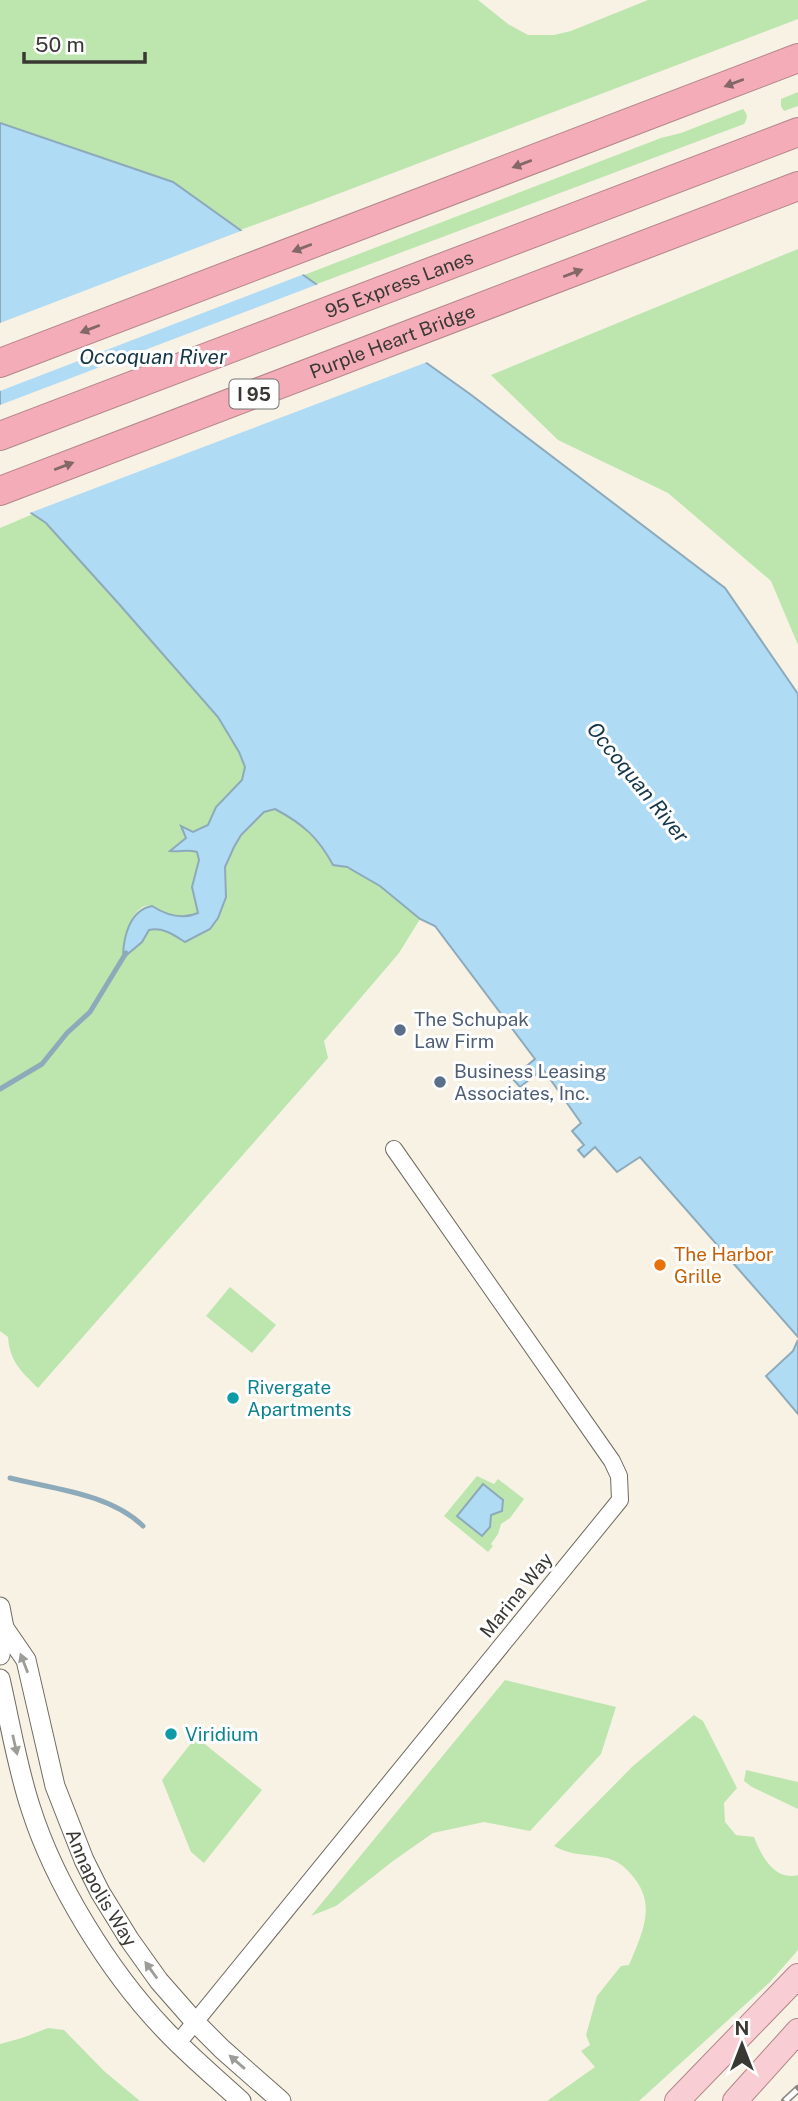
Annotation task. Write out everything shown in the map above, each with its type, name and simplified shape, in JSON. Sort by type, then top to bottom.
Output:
[{"type":"highway","points":[[0,363],[794,59]]},
{"type":"highway","name":"95 Express Lanes","points":[[0,436],[798,132]]},
{"type":"highway","name":"Purple Heart Bridge","points":[[0,491],[798,186]]},
{"type":"main road","points":[[677,2101],[797,1977]]},
{"type":"main road","points":[[735,2101],[798,2031]]},
{"type":"street","name":"Marina Way","points":[[178,2043],[620,1500],[619,1476],[612,1461],[394,1149]]},
{"type":"street","name":"Annapolis Way","points":[[0,1607],[4,1628],[0,1655]]},
{"type":"street","name":"Annapolis Way","points":[[4,1628],[26,1660],[55,1786],[83,1860],[100,1892],[159,1981],[222,2049],[281,2101]]},
{"type":"street","name":"Annapolis Way","points":[[0,1679],[30,1808],[73,1902],[106,1955],[163,2028],[241,2101]]},
{"type":"green space","points":[[0,0],[478,0],[508,24],[528,35],[554,35],[571,31],[648,0],[798,0],[798,19],[240,230],[173,182],[0,123]]},
{"type":"green space","points":[[798,92],[798,106],[784,111],[781,99]]},
{"type":"green space","points":[[743,109],[747,116],[744,124],[317,284],[304,275],[661,138]]},
{"type":"green space","points":[[798,249],[798,645],[771,581],[668,493],[558,440],[491,375]]},
{"type":"green space","points":[[33,514],[46,523],[218,717],[245,767],[242,780],[216,807],[208,825],[192,832],[182,828],[186,838],[177,845],[180,852],[197,852],[199,860],[192,887],[198,913],[174,917],[152,906],[138,910],[129,925],[123,959],[142,942],[149,930],[164,931],[185,942],[226,897],[225,867],[241,835],[264,812],[275,809],[309,832],[333,865],[368,878],[420,919],[399,953],[324,1041],[328,1058],[38,1388],[17,1366],[8,1337],[0,1331],[0,528]]},
{"type":"green space","points":[[230,1287],[276,1325],[252,1353],[206,1316]]},
{"type":"green space","points":[[477,1476],[494,1484],[498,1479],[524,1499],[510,1518],[501,1524],[488,1552],[444,1516]]},
{"type":"green space","points":[[505,1680],[616,1707],[601,1754],[530,1831],[484,1822],[433,1833],[336,1906],[311,1916]]},
{"type":"green space","points":[[694,1715],[703,1721],[737,1788],[724,1803],[725,1822],[736,1835],[754,1837],[765,1859],[775,1870],[790,1876],[798,1875],[798,1950],[770,1982],[639,2101],[547,2101],[595,2067],[581,2051],[590,2045],[586,2035],[597,1996],[621,1966],[629,1965],[643,1929],[646,1906],[639,1884],[620,1864],[607,1858],[573,1853],[554,1846],[633,1766]]},
{"type":"green space","points":[[196,1737],[262,1790],[204,1863],[191,1852],[162,1780]]},
{"type":"green space","points":[[746,1770],[798,1782],[798,1809],[744,1781]]},
{"type":"green space","points":[[48,2028],[64,2030],[104,2071],[140,2101],[0,2101],[0,2044]]},
{"type":"water","name":"Occoquan River","points":[[0,123],[173,182],[470,394],[725,588],[798,694],[798,1337],[640,1157],[617,1172],[595,1147],[584,1157],[578,1150],[584,1145],[572,1131],[581,1123],[543,1069],[520,1087],[512,1078],[535,1059],[435,926],[420,919],[380,886],[347,867],[333,865],[322,847],[302,826],[275,809],[264,812],[241,835],[234,847],[225,867],[226,897],[218,918],[210,929],[185,942],[164,931],[149,930],[142,942],[123,958],[129,926],[144,909],[152,906],[168,914],[180,916],[198,913],[192,887],[199,860],[197,852],[170,851],[186,838],[181,826],[193,832],[208,825],[216,807],[242,780],[245,767],[218,717],[119,604],[46,523],[0,492]]},
{"type":"water","points":[[798,1340],[798,1414],[766,1376],[793,1351]]},
{"type":"water","points":[[483,1484],[503,1500],[502,1511],[491,1515],[490,1527],[482,1536],[457,1516]]},
{"type":"pier","points":[[246,229],[307,273],[0,391],[0,323]]},
{"type":"pier","points":[[321,283],[430,361],[27,514],[0,496],[0,405]]},
{"type":"waterway","points":[[0,1089],[42,1064],[67,1033],[90,1012],[126,953]]},
{"type":"waterway","points":[[10,1478],[98,1500],[130,1515],[143,1526]]},
{"type":"railway","points":[[785,2101],[798,2089]]},
{"type":"place","name":"The Schupak Law Firm","points":[[400,1030]]},
{"type":"place","name":"Business Leasing Associates, Inc.","points":[[440,1082]]},
{"type":"place","name":"The Harbor Grille","points":[[660,1265]]},
{"type":"place","name":"Rivergate Apartments","points":[[233,1398]]},
{"type":"place","name":"Viridium","points":[[171,1734]]}]
